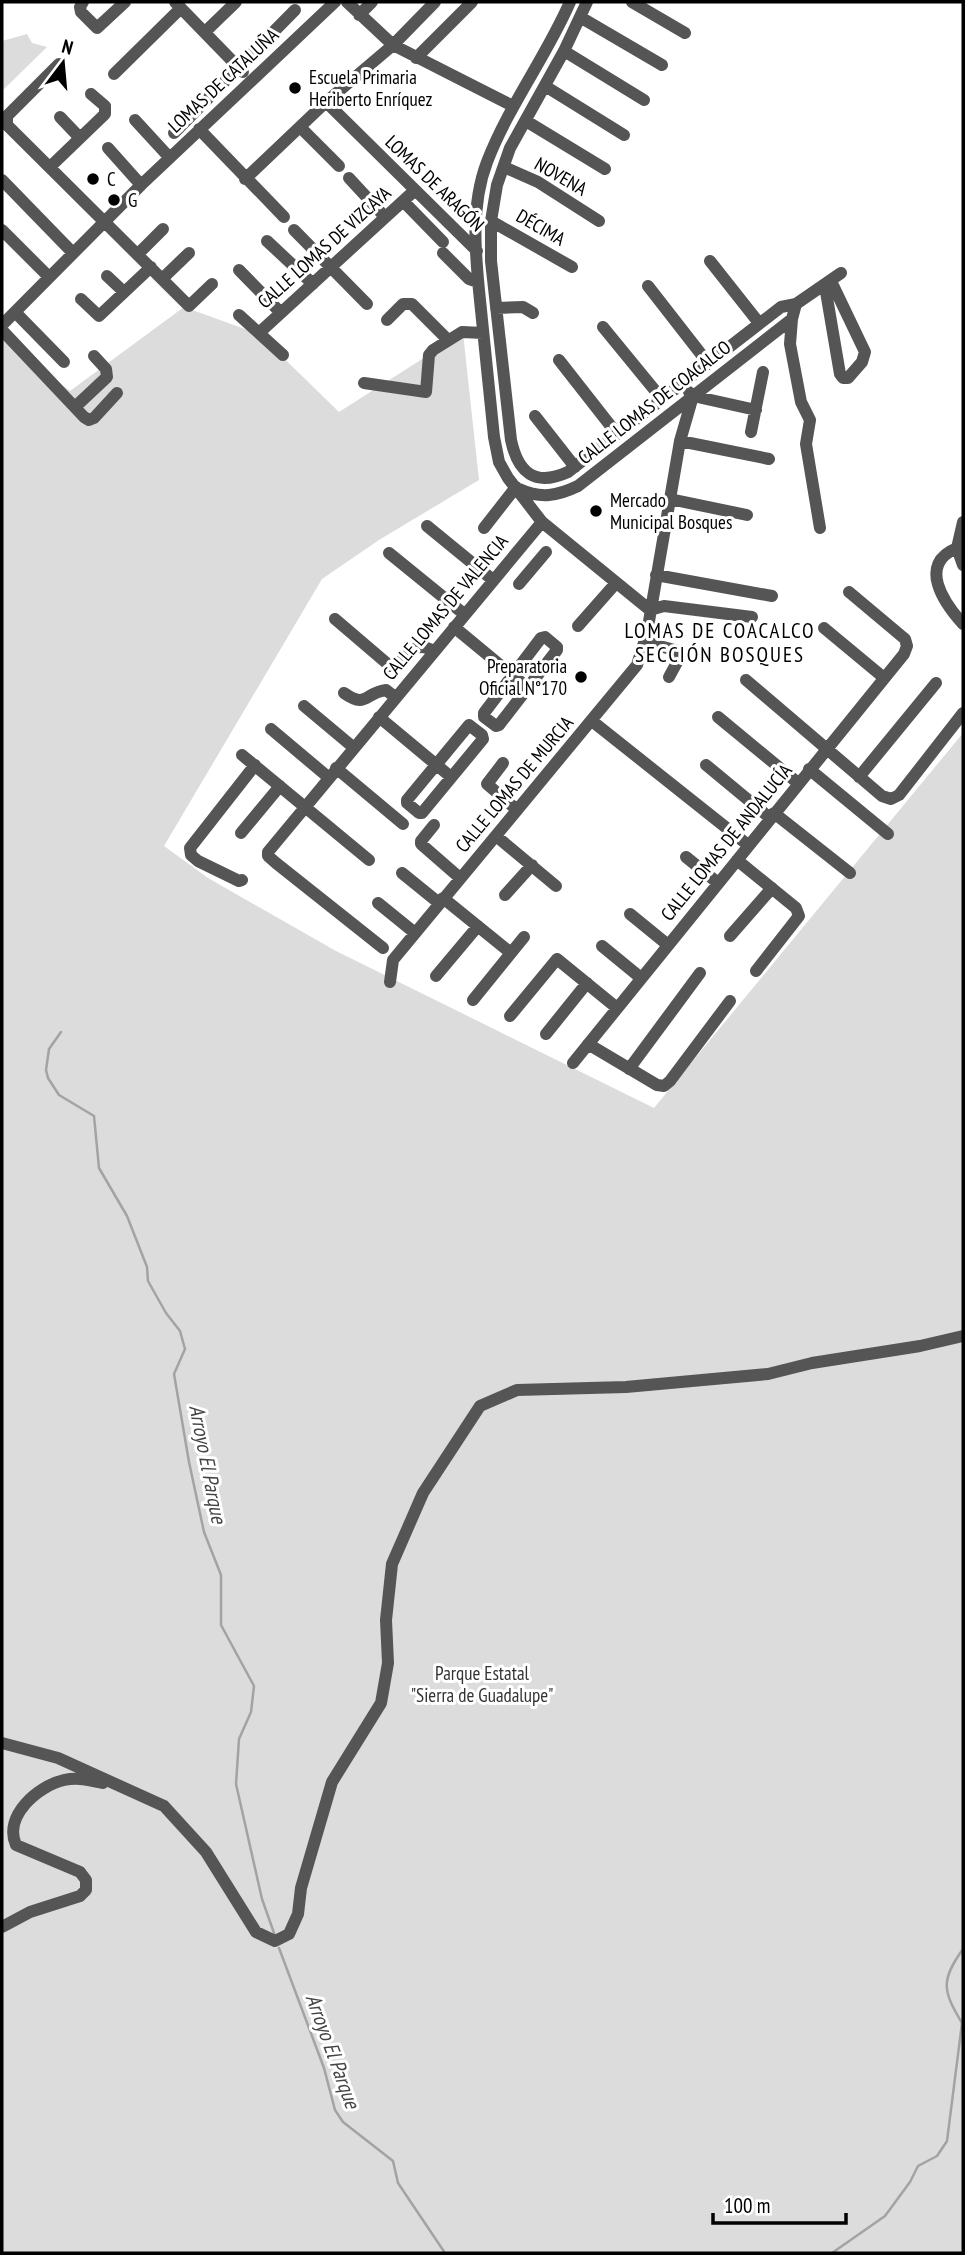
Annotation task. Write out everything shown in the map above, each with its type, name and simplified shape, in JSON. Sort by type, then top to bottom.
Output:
[{"type":"street","points":[[83,2],[80,6],[81,12],[97,28],[125,2]]},
{"type":"street","points":[[205,32],[236,2]]},
{"type":"street","name":"LOMAS DE CATALUÑA","points":[[2,328],[72,252],[169,157],[335,2]]},
{"type":"street","points":[[347,2],[393,45],[513,106]]},
{"type":"street","points":[[359,15],[372,2]]},
{"type":"street","points":[[245,178],[326,102],[393,45],[435,2]]},
{"type":"street","points":[[416,58],[472,2]]},
{"type":"street","points":[[570,2],[513,106],[486,165],[478,202],[478,282],[499,462],[542,522],[650,610],[664,606],[752,617]]},
{"type":"street","points":[[486,358],[502,357],[491,254],[491,221],[497,186],[510,148],[564,51],[587,2]]},
{"type":"street","points":[[632,2],[685,33]]},
{"type":"street","points":[[114,74],[178,5],[237,68],[251,79]]},
{"type":"street","points":[[174,133],[295,10]]},
{"type":"street","points":[[563,18],[578,21],[662,65]]},
{"type":"street","points":[[564,51],[644,100]]},
{"type":"street","points":[[60,64],[7,116],[7,125],[189,306],[212,284]]},
{"type":"street","points":[[545,86],[624,135]]},
{"type":"street","points":[[51,166],[107,110],[92,94]]},
{"type":"street","name":"LOMAS DE ARAGÓN","points":[[326,102],[476,250],[491,254]]},
{"type":"street","points":[[60,117],[80,138]]},
{"type":"street","name":"LOMAS DE CATALUÑA","points":[[135,120],[169,157]]},
{"type":"street","points":[[526,121],[605,169]]},
{"type":"street","points":[[300,127],[339,166]]},
{"type":"street","points":[[199,129],[284,217]]},
{"type":"street","points":[[108,148],[141,185]]},
{"type":"street","name":"NOVENA","points":[[504,167],[538,182],[599,221]]},
{"type":"street","points":[[349,178],[385,218]]},
{"type":"street","points":[[2,180],[72,252]]},
{"type":"street","name":"CALLE LOMAS DE VIZCAYA","points":[[260,332],[414,191]]},
{"type":"street","points":[[403,201],[469,279],[478,282]]},
{"type":"street","name":"DÉCIMA","points":[[491,221],[572,267]]},
{"type":"street","points":[[138,254],[163,229]]},
{"type":"street","points":[[2,230],[49,277]]},
{"type":"street","points":[[294,230],[367,304]]},
{"type":"street","points":[[267,241],[313,284]]},
{"type":"street","points":[[162,279],[189,253]]},
{"type":"street","points":[[710,261],[759,323]]},
{"type":"street","points":[[81,299],[99,316],[151,267]]},
{"type":"street","points":[[239,270],[281,313]]},
{"type":"street","points":[[107,276],[124,292]]},
{"type":"street","points":[[832,280],[865,352],[865,357],[848,378],[843,378],[840,374],[832,280]]},
{"type":"street","name":"CALLE LOMAS DE COACALCO","points":[[502,357],[514,456],[519,466],[528,473],[556,477],[575,467],[781,307],[796,304],[832,280]]},
{"type":"street","points":[[648,286],[708,363]]},
{"type":"street","points":[[387,320],[403,304],[412,304],[449,340]]},
{"type":"street","points":[[796,304],[790,344],[800,402],[810,419],[806,444],[820,528]]},
{"type":"street","points":[[496,308],[523,307],[533,313]]},
{"type":"street","points":[[15,312],[64,362]]},
{"type":"street","name":"CALLE LOMAS DE VIZCAYA","points":[[239,315],[283,355]]},
{"type":"street","name":"CALLE LOMAS DE COACALCO","points":[[517,488],[532,495],[547,496],[578,486],[792,319]]},
{"type":"street","points":[[603,327],[662,399]]},
{"type":"street","points":[[2,328],[89,420],[117,393]]},
{"type":"street","points":[[364,383],[426,392],[429,355],[433,350],[462,332],[483,332]]},
{"type":"street","points":[[75,407],[107,377],[106,369],[94,356]]},
{"type":"street","points":[[559,360],[617,434]]},
{"type":"street","points":[[751,432],[763,372]]},
{"type":"street","points":[[681,384],[693,396],[756,410]]},
{"type":"street","name":"CALLE LOMAS DE MURCIA","points":[[390,982],[393,960],[637,665],[645,642],[680,441],[693,396]]},
{"type":"street","points":[[535,416],[575,467]]},
{"type":"street","points":[[680,441],[769,459]]},
{"type":"street","points":[[484,528],[517,488]]},
{"type":"street","points":[[670,499],[747,515]]},
{"type":"street","name":"CALLE LOMAS DE VALENCIA","points":[[383,948],[267,853],[542,522]]},
{"type":"street","points":[[963,522],[957,548],[963,565]]},
{"type":"street","points":[[426,526],[493,580]]},
{"type":"street","points":[[957,548],[947,552],[939,560],[937,581],[948,607],[963,624]]},
{"type":"street","points":[[510,560],[523,579],[546,552]]},
{"type":"street","points":[[389,553],[464,614]]},
{"type":"street","points":[[656,575],[772,596]]},
{"type":"street","points":[[578,626],[616,583]]},
{"type":"street","name":"CALLE LOMAS DE ANDALUCÍA","points":[[573,1063],[904,653],[907,646],[905,639],[849,592]]},
{"type":"street","points":[[335,619],[390,666],[398,664],[412,648],[426,647],[434,651]]},
{"type":"street","points":[[454,627],[528,688]]},
{"type":"street","points":[[824,628],[883,677]]},
{"type":"street","points":[[545,637],[556,647],[557,650],[496,726],[484,717],[484,713],[513,675],[541,638],[545,637]]},
{"type":"street","points":[[645,642],[678,651],[681,655],[669,677]]},
{"type":"street","points":[[746,680],[882,796],[891,799],[899,795],[963,713]]},
{"type":"street","points":[[859,777],[936,683]]},
{"type":"street","points":[[344,692],[361,702],[386,690],[395,697]]},
{"type":"street","points":[[304,706],[353,747]]},
{"type":"street","points":[[379,717],[451,777]]},
{"type":"street","points":[[718,717],[798,783]]},
{"type":"street","points":[[592,721],[748,845]]},
{"type":"street","points":[[467,726],[482,735],[483,739],[421,814],[407,803],[407,800],[436,764],[467,726]]},
{"type":"street","points":[[271,729],[403,824]]},
{"type":"street","points":[[242,755],[369,860]]},
{"type":"street","points":[[503,763],[486,784],[517,810]]},
{"type":"street","points":[[242,880],[239,881],[198,861],[191,855],[190,848],[255,765]]},
{"type":"street","points":[[706,765],[850,873]]},
{"type":"street","points":[[809,769],[888,834]]},
{"type":"street","points":[[241,833],[280,786]]},
{"type":"street","points":[[434,825],[421,844],[460,878]]},
{"type":"street","points":[[496,835],[556,886]]},
{"type":"street","points":[[686,857],[718,883]]},
{"type":"street","points":[[737,860],[796,908],[799,916],[756,971]]},
{"type":"street","points":[[505,895],[531,865]]},
{"type":"street","points":[[402,873],[478,926],[511,953]]},
{"type":"street","points":[[730,936],[772,888]]},
{"type":"street","points":[[378,903],[415,933]]},
{"type":"street","points":[[630,914],[668,945]]},
{"type":"street","points":[[436,976],[478,926]]},
{"type":"street","points":[[473,1000],[524,937]]},
{"type":"street","points":[[602,946],[641,978]]},
{"type":"street","points":[[510,1016],[554,960],[559,960],[617,1008]]},
{"type":"street","points":[[629,1069],[700,973]]},
{"type":"street","points":[[546,1034],[587,983]]},
{"type":"street","points":[[588,1044],[657,1085],[664,1086],[730,1001]]},
{"type":"street","points":[[2,1743],[58,1758],[164,1806],[206,1852],[256,1932],[275,1941],[289,1934],[298,1914],[301,1888],[332,1782],[381,1703],[388,1663],[386,1620],[392,1564],[423,1493],[480,1406],[517,1390],[626,1387],[768,1374],[812,1363],[920,1346],[963,1336]]},
{"type":"street","points":[[2,1927],[30,1912],[80,1896],[86,1890],[86,1880],[79,1872],[16,1845],[13,1837],[15,1823],[25,1803],[45,1787],[63,1780],[81,1778],[117,1786]]},
{"type":"green space","points":[[27,34],[32,43],[47,47],[2,91],[2,41]]},
{"type":"green space","name":"Parque Estatal \"Sierra de Guadalupe\"","points":[[184,307],[259,334],[339,412],[463,333],[479,480],[379,540],[322,579],[164,846],[208,878],[336,951],[654,1108],[963,733],[963,2253],[2,2253],[2,338],[70,391]]},
{"type":"waterway","name":"Arroyo El Parque","points":[[61,1032],[49,1049],[46,1070],[48,1078],[59,1095],[94,1116],[99,1168],[127,1216],[147,1267],[148,1281],[180,1331],[185,1349],[174,1374],[204,1532],[221,1575],[221,1625],[254,1686],[251,1712],[239,1739],[236,1784],[262,1899],[274,1933]]},
{"type":"waterway","name":"Arroyo El Parque","points":[[279,1948],[324,2068],[335,2110],[343,2122],[393,2161],[398,2183],[445,2253]]},
{"type":"waterway","points":[[832,2253],[885,2216],[910,2182],[918,2166],[937,2156],[947,2141],[962,2023],[951,2002],[947,1986],[950,1970],[963,1949]]},
{"type":"place","name":"Escuela Primaria Heriberto Enríquez","points":[[295,88]]},
{"type":"place","name":"C","points":[[93,179]]},
{"type":"place","name":"G","points":[[114,200]]},
{"type":"place","name":"Mercado Municipal Bosques","points":[[596,511]]},
{"type":"place","name":"Preparatoria Oficial N°170","points":[[581,677]]},
{"type":"district","name":"LOMAS DE COACALCO SECCIÓN BOSQUES","points":[[720,642]]}]
